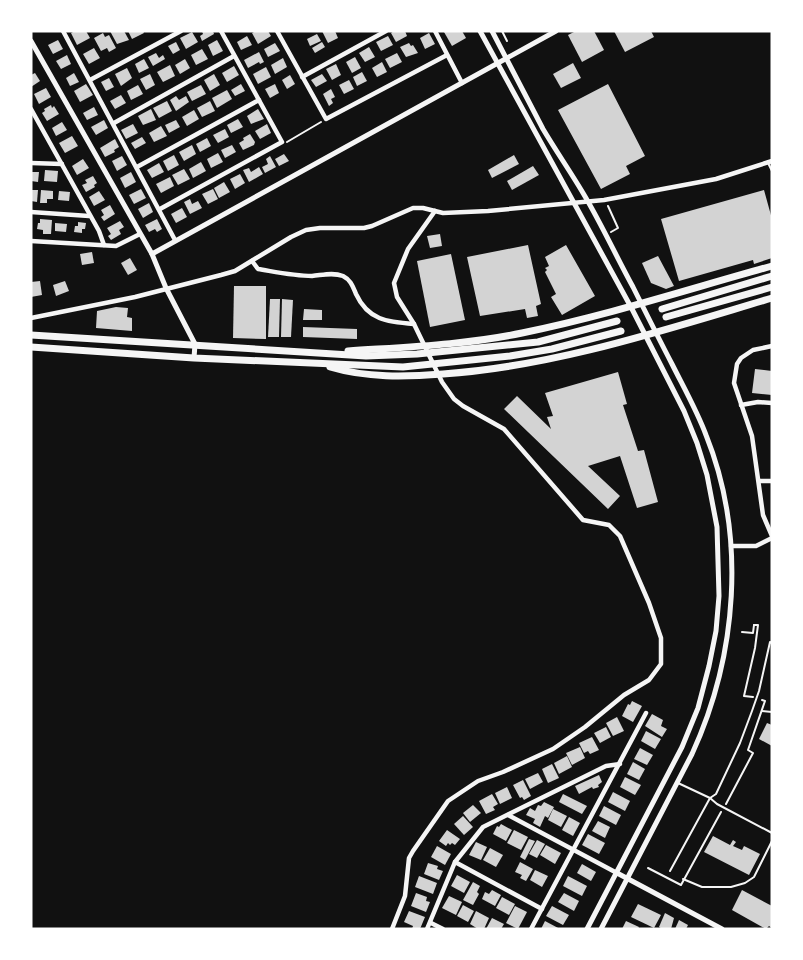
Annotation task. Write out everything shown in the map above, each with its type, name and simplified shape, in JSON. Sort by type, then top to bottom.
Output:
[{"type":"main road","points":[[315,353],[401,349],[520,334],[589,318],[772,266]]},
{"type":"main road","points":[[662,309],[772,276]]},
{"type":"main road","points":[[666,317],[772,287]]},
{"type":"main road","points":[[319,364],[363,375],[392,376],[469,372],[516,366],[558,358],[646,335],[772,298]]},
{"type":"main road","points":[[31,335],[366,356],[417,354],[538,342],[617,321]]},
{"type":"main road","points":[[31,347],[194,358],[403,367],[510,356],[552,349],[621,331]]},
{"type":"street","points":[[63,31],[176,240]]},
{"type":"street","points":[[90,80],[181,31]]},
{"type":"street","points":[[160,209],[282,142],[221,31]]},
{"type":"street","points":[[277,31],[326,119],[447,54]]},
{"type":"street","points":[[302,77],[386,31]]},
{"type":"street","points":[[435,31],[462,82]]},
{"type":"street","points":[[480,31],[646,335],[684,411],[707,475],[717,527],[719,596],[715,640],[698,708],[682,748],[587,929]]},
{"type":"street","points":[[492,31],[544,130],[593,211],[656,332],[707,437],[724,498],[731,546],[730,612],[721,672],[703,730],[601,929]]},
{"type":"street","points":[[152,254],[556,31]]},
{"type":"street","points":[[31,41],[152,254],[166,288],[195,344],[194,358]]},
{"type":"street","points":[[114,123],[234,56]]},
{"type":"street","points":[[137,167],[259,100]]},
{"type":"street","points":[[32,112],[99,231],[104,245]]},
{"type":"street","points":[[31,318],[135,298],[166,288],[228,273],[306,230],[320,228],[364,228],[412,208],[444,212],[488,211],[604,200],[716,179],[770,162]]},
{"type":"street","points":[[31,163],[62,164]]},
{"type":"street","points":[[392,929],[405,896],[409,858],[448,801],[478,781],[553,749],[585,727],[624,695],[649,680],[661,664],[662,638],[620,536],[608,525],[583,520],[504,429],[458,402],[448,393],[414,324],[396,297],[394,283],[413,241],[435,211]]},
{"type":"street","points":[[31,212],[89,216]]},
{"type":"street","points":[[31,241],[116,246],[140,234]]},
{"type":"street","points":[[252,261],[258,269],[312,276],[336,274],[345,277],[351,283],[360,303],[367,312],[380,319],[414,324]]},
{"type":"street","points":[[731,546],[756,546],[772,537],[764,515],[752,436],[734,383],[736,364],[741,358],[753,350],[772,346]]},
{"type":"street","points":[[741,405],[758,402],[772,403]]},
{"type":"street","points":[[760,481],[772,480]]},
{"type":"street","points":[[531,929],[646,713]]},
{"type":"street","points":[[427,929],[455,862],[483,827],[606,766],[620,764]]},
{"type":"street","points":[[508,815],[722,929]]},
{"type":"street","points":[[455,862],[542,909]]},
{"type":"street","points":[[430,923],[443,929]]},
{"type":"lane","points":[[770,162],[772,171]]},
{"type":"lane","points":[[670,871],[710,798],[716,794],[740,743],[759,691],[770,642],[772,643]]},
{"type":"lane","points":[[678,782],[772,833]]},
{"type":"path","points":[[502,31],[507,41]]},
{"type":"path","points":[[282,142],[289,142],[326,119]]},
{"type":"path","points":[[604,200],[618,228]]},
{"type":"path","points":[[742,632],[753,633],[754,625]]},
{"type":"path","points":[[762,712],[772,712]]},
{"type":"path","points":[[683,879],[702,887],[731,887],[745,883],[754,877],[772,841]]},
{"type":"building","points":[[86,31],[90,38],[77,45],[71,33]]},
{"type":"building","points":[[110,31],[124,31],[129,40],[117,44]]},
{"type":"building","points":[[128,31],[143,31],[144,33],[132,39]]},
{"type":"building","points":[[202,31],[213,31],[214,34],[202,41],[200,36],[203,34]]},
{"type":"building","points":[[268,31],[271,36],[258,44],[252,33]]},
{"type":"building","points":[[322,31],[335,31],[338,38],[328,43]]},
{"type":"building","points":[[394,31],[405,31],[407,36],[396,42],[391,33]]},
{"type":"building","points":[[462,31],[466,38],[452,46],[444,32]]},
{"type":"building","points":[[576,31],[594,31],[604,50],[582,62],[568,35]]},
{"type":"building","points":[[614,31],[651,31],[654,37],[625,52]]},
{"type":"building","points":[[192,32],[198,42],[186,49],[180,38]]},
{"type":"building","points":[[103,33],[105,37],[109,35],[116,48],[109,52],[107,48],[101,51],[94,38]]},
{"type":"building","points":[[429,33],[435,44],[425,49],[420,38]]},
{"type":"building","points":[[317,34],[321,41],[310,46],[307,39]]},
{"type":"building","points":[[247,36],[252,45],[241,50],[237,42]]},
{"type":"building","points":[[388,36],[393,45],[381,51],[376,42]]},
{"type":"building","points":[[58,40],[63,49],[53,54],[48,45]]},
{"type":"building","points":[[217,40],[223,51],[213,56],[208,45]]},
{"type":"building","points":[[176,42],[180,50],[173,54],[168,46]]},
{"type":"building","points":[[322,42],[325,47],[315,53],[312,48]]},
{"type":"building","points":[[275,43],[280,51],[268,57],[264,49]]},
{"type":"building","points":[[409,43],[411,46],[413,45],[418,53],[406,57],[400,47]]},
{"type":"building","points":[[369,47],[375,57],[365,62],[359,53]]},
{"type":"building","points":[[94,48],[100,58],[89,64],[83,54]]},
{"type":"building","points":[[202,49],[208,59],[196,65],[191,55]]},
{"type":"building","points":[[259,52],[264,62],[260,64],[259,62],[248,68],[244,60]]},
{"type":"building","points":[[156,53],[159,58],[163,55],[165,59],[153,66],[148,57]]},
{"type":"building","points":[[397,53],[402,62],[390,68],[385,59]]},
{"type":"building","points":[[67,55],[71,64],[61,69],[56,61]]},
{"type":"building","points":[[355,57],[361,68],[352,73],[346,62]]},
{"type":"building","points":[[283,58],[287,67],[275,74],[271,65]]},
{"type":"building","points":[[144,59],[149,68],[139,73],[135,64]]},
{"type":"building","points":[[185,59],[190,68],[180,74],[175,65]]},
{"type":"building","points":[[382,62],[387,72],[377,77],[372,68]]},
{"type":"building","points":[[573,63],[581,78],[561,88],[553,74]]},
{"type":"building","points":[[336,64],[341,75],[332,80],[326,69]]},
{"type":"building","points":[[170,65],[175,76],[163,82],[157,72]]},
{"type":"building","points":[[234,66],[239,75],[227,82],[222,73]]},
{"type":"building","points":[[266,67],[271,77],[258,84],[253,74]]},
{"type":"building","points":[[127,68],[132,78],[121,86],[115,74]]},
{"type":"building","points":[[362,72],[367,81],[357,86],[353,77]]},
{"type":"building","points":[[35,73],[40,81],[31,87],[31,75]]},
{"type":"building","points":[[74,73],[79,82],[70,86],[66,78]]},
{"type":"building","points":[[150,74],[155,85],[146,90],[140,79]]},
{"type":"building","points":[[214,74],[220,85],[210,91],[204,80]]},
{"type":"building","points":[[322,74],[327,81],[316,87],[311,80]]},
{"type":"building","points":[[290,75],[295,84],[287,89],[282,80]]},
{"type":"building","points":[[109,78],[114,87],[106,91],[101,82]]},
{"type":"building","points":[[349,80],[354,89],[344,94],[339,85]]},
{"type":"building","points":[[86,84],[93,95],[80,102],[74,91]]},
{"type":"building","points":[[241,84],[245,91],[235,96],[231,90]]},
{"type":"building","points":[[275,84],[279,93],[270,98],[265,89]]},
{"type":"building","points":[[608,84],[645,156],[626,166],[630,174],[601,189],[558,110]]},
{"type":"building","points":[[138,85],[143,94],[131,100],[127,91]]},
{"type":"building","points":[[201,85],[206,94],[192,101],[187,92]]},
{"type":"building","points":[[46,88],[51,97],[39,104],[34,94]]},
{"type":"building","points":[[331,89],[335,97],[331,99],[333,103],[329,106],[323,94]]},
{"type":"building","points":[[227,90],[232,99],[217,108],[212,98]]},
{"type":"building","points":[[121,95],[126,103],[115,109],[110,101]]},
{"type":"building","points":[[176,96],[179,100],[186,96],[189,102],[176,111],[170,100]]},
{"type":"building","points":[[167,101],[172,111],[159,118],[153,108]]},
{"type":"building","points":[[210,101],[215,111],[202,117],[197,108]]},
{"type":"building","points":[[51,105],[52,108],[54,106],[59,114],[47,121],[42,113],[45,111],[44,109]]},
{"type":"building","points":[[94,107],[98,115],[87,120],[83,113]]},
{"type":"building","points":[[151,109],[156,120],[143,125],[138,116]]},
{"type":"building","points":[[258,109],[264,119],[251,124],[247,116]]},
{"type":"building","points":[[194,110],[199,119],[187,126],[182,117]]},
{"type":"building","points":[[238,119],[243,127],[231,133],[227,125]]},
{"type":"building","points":[[104,120],[108,128],[96,135],[91,127]]},
{"type":"building","points":[[176,120],[180,127],[169,133],[165,125]]},
{"type":"building","points":[[62,122],[67,130],[56,136],[52,128]]},
{"type":"building","points":[[133,124],[138,133],[126,139],[121,130]]},
{"type":"building","points":[[267,124],[271,133],[260,139],[255,131]]},
{"type":"building","points":[[161,126],[167,136],[154,142],[149,133]]},
{"type":"building","points":[[225,129],[229,137],[218,143],[213,135]]},
{"type":"building","points":[[250,134],[255,142],[254,145],[243,150],[239,143]]},
{"type":"building","points":[[72,136],[78,146],[65,153],[59,143]]},
{"type":"building","points":[[142,137],[146,143],[135,149],[131,143]]},
{"type":"building","points":[[207,138],[211,146],[200,152],[196,144]]},
{"type":"building","points":[[115,139],[119,147],[114,150],[115,152],[105,157],[100,148]]},
{"type":"building","points":[[192,145],[196,154],[184,161],[179,152]]},
{"type":"building","points":[[232,145],[236,152],[225,158],[221,150]]},
{"type":"building","points":[[218,153],[223,162],[211,168],[207,159]]},
{"type":"building","points":[[284,154],[289,161],[279,166],[275,159]]},
{"type":"building","points":[[174,155],[179,165],[168,171],[163,161]]},
{"type":"building","points":[[514,155],[519,164],[492,178],[488,170]]},
{"type":"building","points":[[122,156],[127,165],[117,171],[112,161]]},
{"type":"building","points":[[270,156],[276,167],[265,173],[262,167],[268,164],[266,159]]},
{"type":"building","points":[[83,159],[89,168],[77,175],[72,166]]},
{"type":"building","points":[[201,162],[206,171],[193,178],[189,169]]},
{"type":"building","points":[[159,163],[164,172],[152,178],[147,170]]},
{"type":"building","points":[[533,166],[539,175],[512,190],[507,181]]},
{"type":"building","points":[[259,167],[263,174],[249,182],[243,170],[249,168],[251,172]]},
{"type":"building","points":[[184,169],[190,179],[178,185],[172,175]]},
{"type":"building","points":[[45,170],[58,171],[57,182],[44,181]]},
{"type":"building","points":[[31,172],[39,172],[38,182],[31,181]]},
{"type":"building","points":[[131,172],[136,182],[125,188],[120,178]]},
{"type":"building","points":[[240,174],[245,183],[235,189],[230,179]]},
{"type":"building","points":[[93,176],[97,183],[94,185],[95,187],[86,192],[82,185],[87,183],[85,180]]},
{"type":"building","points":[[170,177],[174,186],[161,193],[156,184]]},
{"type":"building","points":[[224,182],[230,192],[219,198],[214,188]]},
{"type":"building","points":[[141,189],[146,198],[134,204],[129,195]]},
{"type":"building","points":[[213,189],[218,199],[208,204],[202,194]]},
{"type":"building","points":[[31,190],[38,190],[37,202],[31,201]]},
{"type":"building","points":[[41,190],[53,191],[53,199],[47,199],[47,203],[40,203]]},
{"type":"building","points":[[764,190],[772,219],[772,258],[754,264],[753,260],[679,281],[661,219]]},
{"type":"building","points":[[59,191],[70,192],[69,201],[58,200]]},
{"type":"building","points":[[99,191],[105,200],[94,206],[89,197]]},
{"type":"building","points":[[190,199],[192,204],[198,201],[202,208],[190,214],[184,202]]},
{"type":"building","points":[[149,203],[153,212],[143,218],[138,209]]},
{"type":"building","points":[[110,205],[115,214],[104,221],[101,217],[104,215],[101,210]]},
{"type":"building","points":[[182,208],[187,217],[176,223],[171,214]]},
{"type":"building","points":[[40,219],[52,220],[51,234],[43,234],[43,230],[37,229]]},
{"type":"building","points":[[157,219],[162,229],[157,232],[155,229],[149,232],[145,225]]},
{"type":"building","points":[[120,221],[124,227],[119,230],[121,234],[111,240],[108,236],[111,234],[107,228]]},
{"type":"building","points":[[78,222],[86,223],[82,233],[74,232]]},
{"type":"building","points":[[55,223],[67,224],[66,232],[55,231]]},
{"type":"building","points":[[440,234],[442,246],[430,248],[427,236]]},
{"type":"building","points":[[528,245],[541,304],[536,306],[538,316],[527,318],[525,309],[480,316],[467,257]]},
{"type":"building","points":[[566,245],[595,296],[562,315],[551,297],[556,294],[545,272],[547,270],[545,268],[549,266],[545,257]]},
{"type":"building","points":[[92,252],[94,263],[82,265],[80,254]]},
{"type":"building","points":[[451,254],[465,320],[430,327],[417,261]]},
{"type":"building","points":[[658,256],[674,286],[666,289],[651,283],[642,263]]},
{"type":"building","points":[[130,258],[137,270],[128,275],[121,263]]},
{"type":"building","points":[[40,281],[42,295],[31,297],[31,282]]},
{"type":"building","points":[[65,281],[69,291],[56,296],[53,285]]},
{"type":"building","points":[[234,286],[266,286],[266,339],[233,338]]},
{"type":"building","points":[[270,299],[280,299],[279,337],[268,337]]},
{"type":"building","points":[[282,299],[293,300],[291,337],[281,337]]},
{"type":"building","points":[[116,307],[128,308],[127,317],[132,318],[132,331],[96,328],[97,311]]},
{"type":"building","points":[[304,309],[322,310],[322,320],[303,320]]},
{"type":"building","points":[[303,327],[357,329],[357,339],[303,337]]},
{"type":"building","points":[[755,369],[772,371],[772,395],[752,393]]},
{"type":"building","points":[[618,372],[627,404],[623,405],[638,451],[644,450],[658,502],[637,508],[620,456],[588,466],[620,496],[608,509],[504,409],[517,396],[551,429],[547,417],[553,416],[545,393]]},
{"type":"building","points":[[632,701],[642,706],[633,722],[622,716],[628,704],[630,705]]},
{"type":"building","points":[[652,714],[663,720],[661,726],[667,729],[662,737],[645,726]]},
{"type":"building","points":[[617,717],[624,731],[613,736],[606,723]]},
{"type":"building","points":[[767,723],[772,725],[772,746],[759,739]]},
{"type":"building","points":[[606,727],[611,737],[600,743],[594,733]]},
{"type":"building","points":[[646,731],[661,739],[655,749],[641,741]]},
{"type":"building","points":[[592,737],[599,750],[590,754],[588,751],[584,753],[579,743]]},
{"type":"building","points":[[580,747],[585,758],[572,765],[566,753]]},
{"type":"building","points":[[640,748],[653,755],[647,765],[634,759]]},
{"type":"building","points":[[567,756],[572,767],[559,774],[554,763]]},
{"type":"building","points":[[633,762],[645,769],[639,780],[627,774]]},
{"type":"building","points":[[552,764],[559,778],[548,783],[542,769]]},
{"type":"building","points":[[538,773],[543,782],[530,789],[525,779]]},
{"type":"building","points":[[599,775],[602,782],[598,785],[599,787],[593,789],[592,787],[579,794],[575,786]]},
{"type":"building","points":[[625,777],[641,785],[635,795],[620,787]]},
{"type":"building","points":[[523,780],[531,796],[524,800],[522,797],[520,798],[513,785]]},
{"type":"building","points":[[507,787],[512,798],[500,804],[495,793]]},
{"type":"building","points":[[613,792],[630,801],[625,811],[608,802]]},
{"type":"building","points":[[492,794],[498,804],[493,807],[495,810],[486,814],[479,801]]},
{"type":"building","points":[[563,794],[587,806],[582,814],[559,802]]},
{"type":"building","points":[[544,802],[554,807],[548,818],[545,816],[540,827],[533,823],[535,819],[526,815],[530,808],[535,811],[538,805],[541,806]]},
{"type":"building","points":[[473,805],[481,813],[470,822],[463,813]]},
{"type":"building","points":[[604,806],[621,815],[616,825],[599,816]]},
{"type":"building","points":[[553,809],[567,816],[561,827],[548,820]]},
{"type":"building","points":[[463,816],[473,827],[464,835],[454,824]]},
{"type":"building","points":[[569,817],[580,823],[573,836],[562,830]]},
{"type":"building","points":[[598,821],[610,827],[605,838],[592,831]]},
{"type":"building","points":[[501,824],[512,830],[506,841],[493,834],[497,826],[499,827]]},
{"type":"building","points":[[447,830],[460,839],[455,845],[448,843],[446,846],[439,841]]},
{"type":"building","points":[[514,830],[528,837],[521,850],[507,843]]},
{"type":"building","points":[[588,834],[605,843],[599,854],[582,845]]},
{"type":"building","points":[[713,836],[730,845],[733,840],[736,842],[733,846],[742,850],[744,846],[760,854],[749,875],[704,852]]},
{"type":"building","points":[[529,839],[535,841],[525,860],[520,857]]},
{"type":"building","points":[[537,840],[545,844],[537,858],[529,854]]},
{"type":"building","points":[[476,842],[487,847],[481,860],[469,855]]},
{"type":"building","points":[[546,845],[561,853],[555,864],[540,855]]},
{"type":"building","points":[[437,846],[451,854],[445,865],[431,857]]},
{"type":"building","points":[[490,848],[503,855],[496,867],[483,860]]},
{"type":"building","points":[[520,862],[533,869],[526,881],[520,878],[522,875],[515,872]]},
{"type":"building","points":[[428,863],[438,866],[437,869],[443,871],[439,880],[424,874]]},
{"type":"building","points":[[582,864],[596,872],[591,881],[577,873]]},
{"type":"building","points":[[535,870],[548,876],[542,887],[530,880]]},
{"type":"building","points":[[457,875],[470,882],[464,893],[451,886]]},
{"type":"building","points":[[419,876],[437,883],[433,894],[415,887]]},
{"type":"building","points":[[568,876],[587,886],[582,896],[563,886]]},
{"type":"building","points":[[473,882],[480,886],[477,892],[479,894],[473,905],[463,900]]},
{"type":"building","points":[[492,890],[501,895],[495,906],[482,899],[485,892],[489,894]]},
{"type":"building","points":[[742,890],[772,906],[772,928],[769,926],[766,929],[732,910]]},
{"type":"building","points":[[416,893],[427,897],[426,901],[430,902],[426,912],[411,906]]},
{"type":"building","points":[[564,893],[579,901],[574,911],[558,902]]},
{"type":"building","points":[[449,896],[462,902],[456,915],[442,908]]},
{"type":"building","points":[[502,897],[515,904],[509,915],[496,908]]},
{"type":"building","points":[[638,904],[661,915],[654,928],[631,917]]},
{"type":"building","points":[[463,905],[474,911],[468,922],[457,916]]},
{"type":"building","points":[[515,906],[527,912],[518,929],[506,923]]},
{"type":"building","points":[[552,906],[569,915],[563,925],[546,916]]},
{"type":"building","points":[[409,911],[425,917],[420,929],[412,929],[413,926],[404,922]]},
{"type":"building","points":[[476,911],[489,918],[484,929],[478,929],[470,924]]},
{"type":"building","points":[[665,913],[674,918],[671,929],[659,927]]},
{"type":"building","points":[[492,918],[504,924],[501,929],[486,929]]},
{"type":"building","points":[[679,920],[688,925],[686,929],[675,929]]},
{"type":"building","points":[[545,921],[560,929],[541,929]]},
{"type":"building","points":[[626,921],[639,927],[638,929],[622,929]]}]
